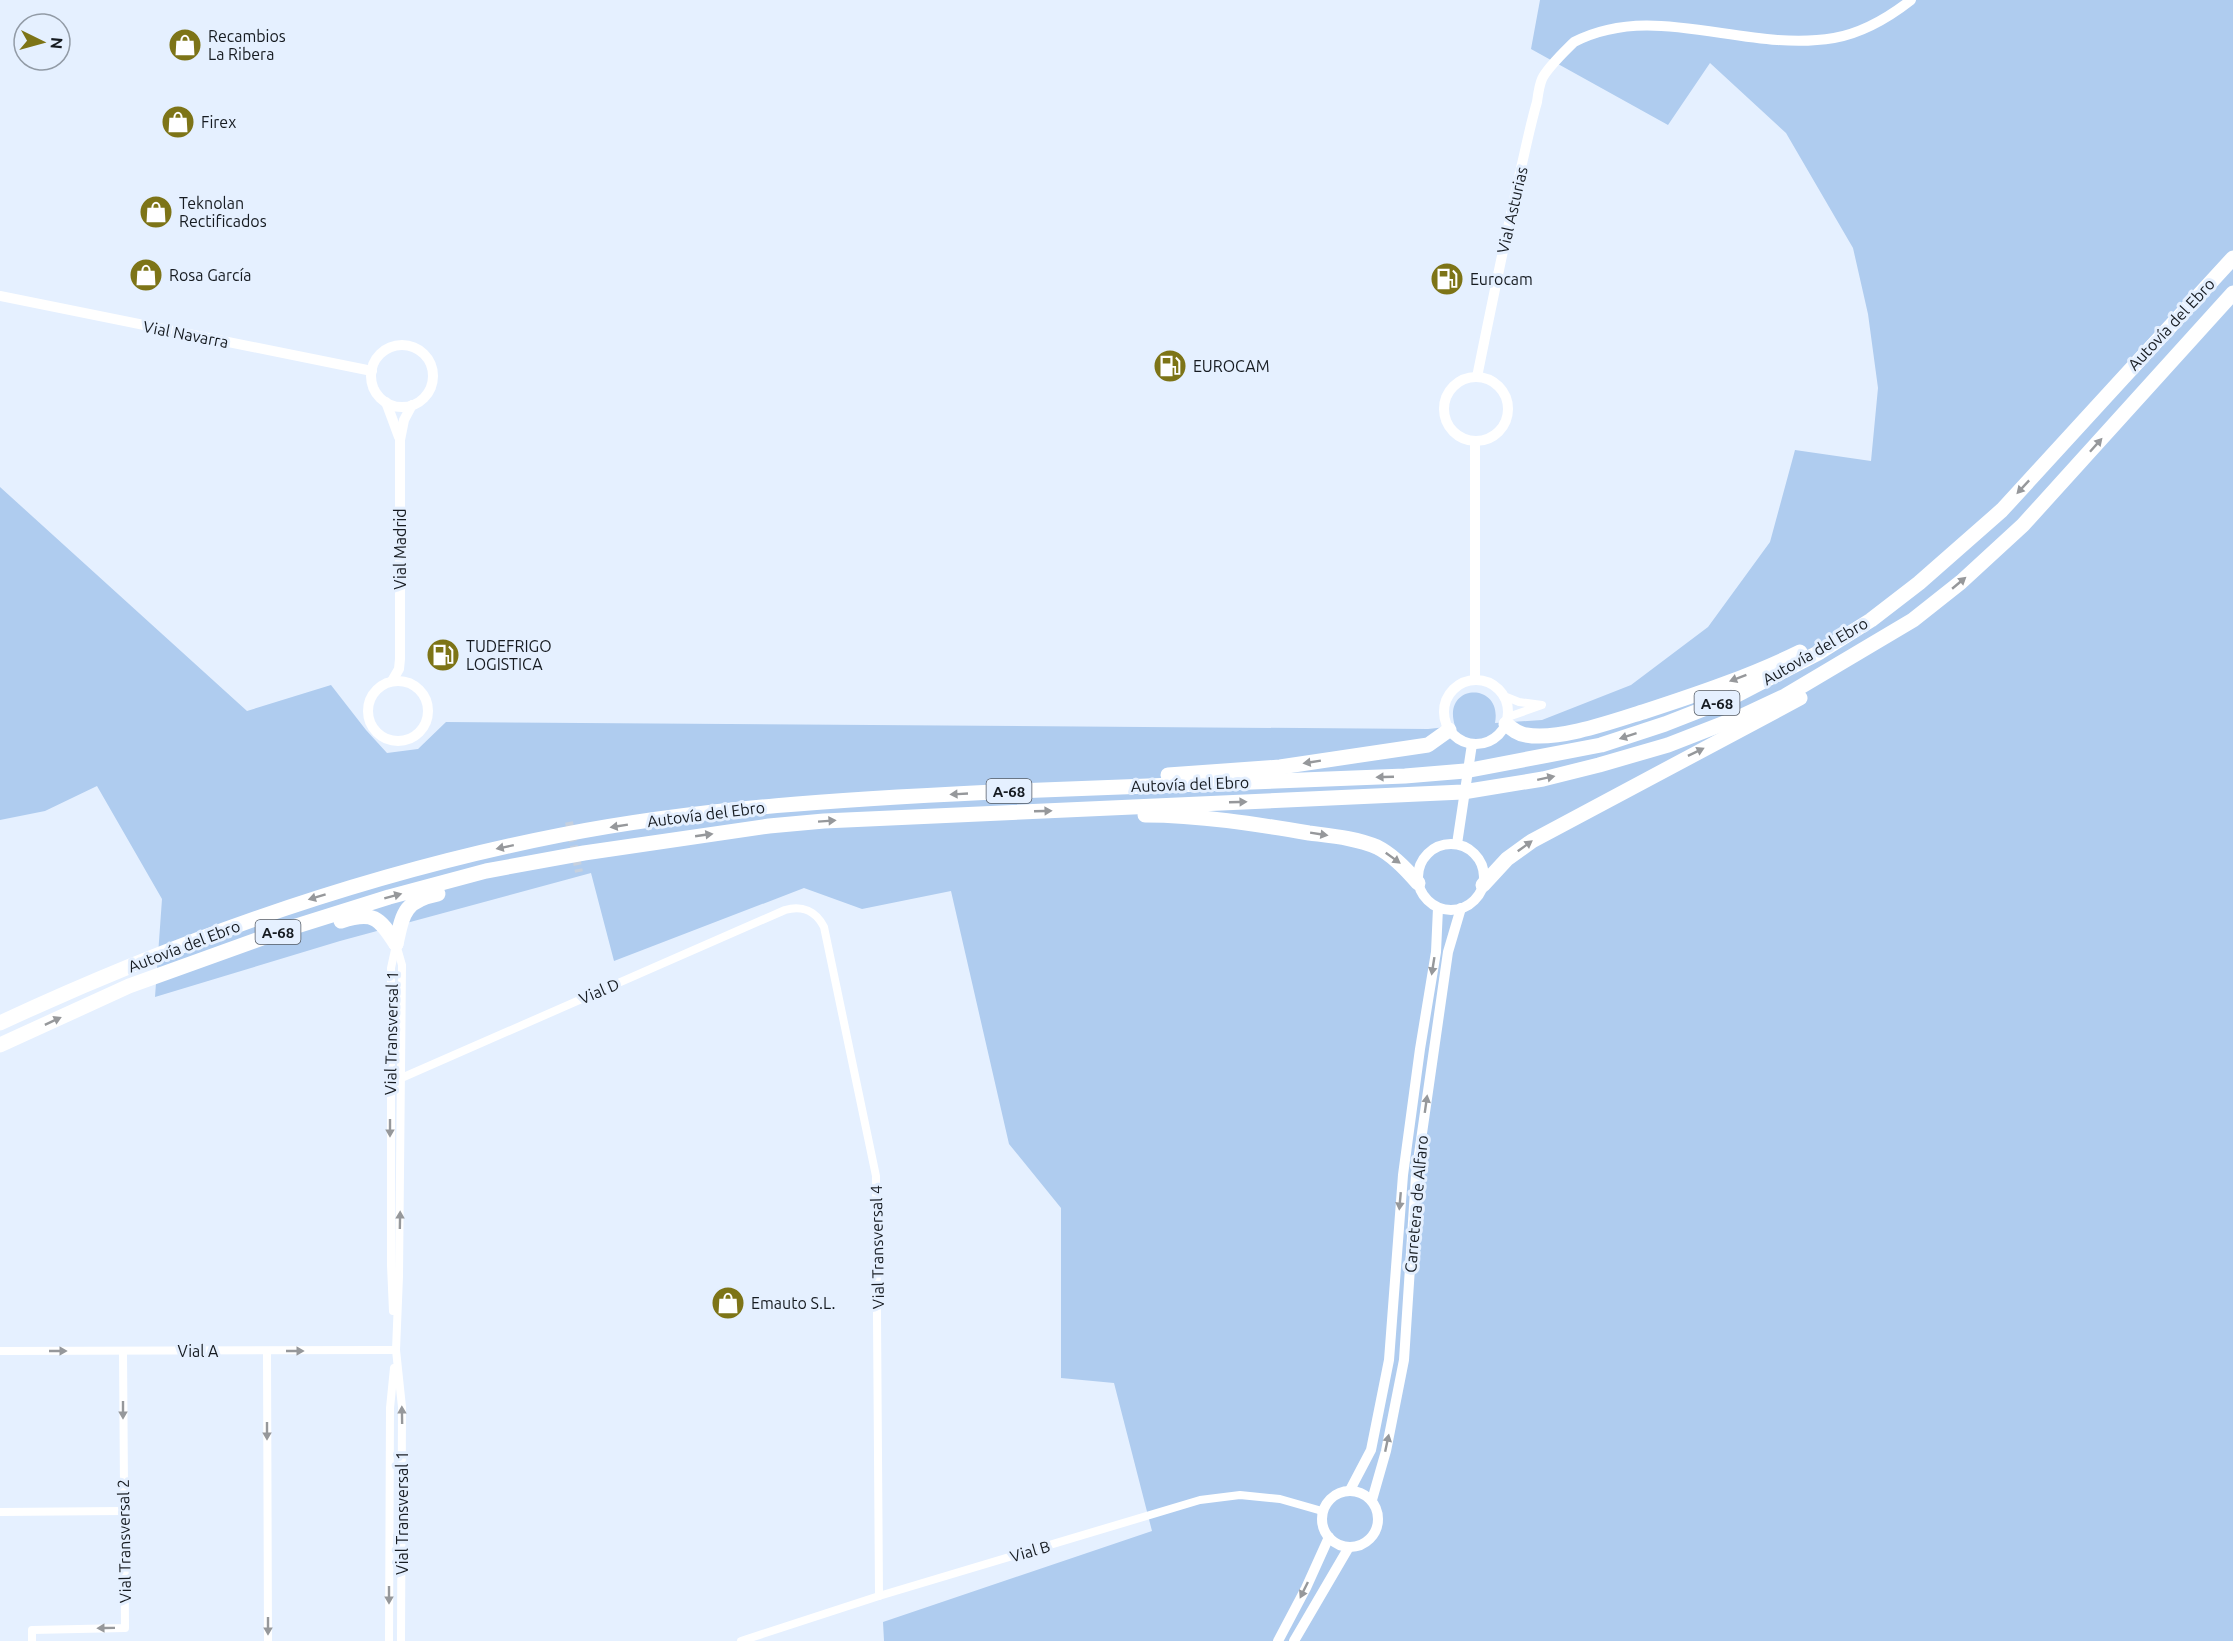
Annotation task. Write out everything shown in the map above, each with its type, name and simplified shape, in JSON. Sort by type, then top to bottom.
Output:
[{"type":"highway","name":"Autovía del Ebro","points":[[0,1023],[184,944],[281,909],[386,876],[482,852],[578,832],[694,814],[823,801],[1443,773],[1489,767],[1600,745],[1665,724],[1729,699],[1820,652],[1871,620],[1919,583],[2002,510],[2233,258]]},
{"type":"highway","name":"Autovía del Ebro","points":[[0,1045],[129,986],[287,929],[389,897],[486,871],[584,853],[769,826],[923,816],[1441,794],[1543,779],[1679,741],[1785,696],[1913,620],[1962,582],[2023,525],[2233,294]]},
{"type":"highway","points":[[1507,721],[1524,735],[1557,734],[1601,725],[1678,700],[1783,660],[1818,643],[1919,583]]},
{"type":"highway","points":[[1483,885],[1507,859],[1532,841],[1685,757],[1776,712],[1876,653],[1913,620]]},
{"type":"highway","points":[[1063,789],[1155,776],[1280,767],[1428,745],[1449,730]]},
{"type":"highway","points":[[1073,810],[1104,816],[1157,815],[1266,825],[1361,842],[1379,848],[1404,866],[1418,883]]},
{"type":"highway","points":[[396,944],[402,918],[411,904],[425,897],[536,870],[568,856]]},
{"type":"highway","points":[[158,975],[191,973],[267,945],[358,917],[370,916],[378,920],[396,944]]},
{"type":"highway","points":[[0,1011],[140,952],[184,944]]},
{"type":"street","points":[[1732,23],[1789,38],[1834,38],[1878,22],[1911,0]]},
{"type":"street","name":"Vial Asturias","points":[[1477,377],[1505,239],[1542,80],[1587,29],[1605,19]]},
{"type":"street","name":"Vial Navarra","points":[[0,296],[372,371]]},
{"type":"street","points":[[408,346],[419,350],[428,359],[433,380],[429,393],[412,405],[402,407],[386,402],[375,392],[372,371],[376,359],[385,351],[390,348],[408,346]]},
{"type":"street","points":[[1477,377],[1489,380],[1499,387],[1506,397],[1508,410],[1505,422],[1498,432],[1487,439],[1475,441],[1463,438],[1453,431],[1446,420],[1444,408],[1447,396],[1454,386],[1464,379],[1477,377]]},
{"type":"street","name":"Vial Madrid","points":[[386,402],[394,418],[400,440]]},
{"type":"street","name":"Vial Madrid","points":[[392,681],[399,669],[400,659],[400,440],[404,420],[412,405]]},
{"type":"street","points":[[1475,441],[1475,680]]},
{"type":"street","name":"Vial Madrid","points":[[400,659],[403,672],[412,683]]},
{"type":"street","points":[[1475,680],[1487,682],[1504,696],[1507,721],[1500,734],[1493,739],[1483,744],[1472,744],[1457,738],[1449,730],[1445,722],[1446,700],[1459,685],[1475,680]]},
{"type":"street","points":[[392,681],[412,683],[427,701],[429,713],[418,734],[408,740],[396,742],[384,739],[375,731],[369,721],[367,709],[370,697],[378,688],[392,681]]},
{"type":"street","points":[[1504,696],[1519,702],[1542,705],[1507,721]]},
{"type":"street","points":[[1457,844],[1472,744]]},
{"type":"street","points":[[1446,844],[1457,844],[1469,849],[1478,857],[1484,874],[1483,885],[1469,906],[1449,910],[1438,908],[1422,894],[1418,883],[1420,864],[1424,856],[1433,849],[1446,844]]},
{"type":"street","name":"Vial D","points":[[390,1083],[785,910],[798,908],[809,911]]},
{"type":"street","name":"Carretera de Alfaro","points":[[1350,1490],[1371,1450],[1389,1360],[1403,1175],[1436,952],[1438,908]]},
{"type":"street","name":"Carretera de Alfaro","points":[[1372,1500],[1386,1451],[1404,1360],[1416,1175],[1448,952],[1461,908]]},
{"type":"street","name":"Vial Transversal 4","points":[[809,911],[816,915],[824,927],[876,1176],[879,1596]]},
{"type":"street","name":"Vial Transversal 1","points":[[389,1641],[390,1408],[396,1350],[399,1276],[402,1077],[402,965],[396,944]]},
{"type":"street","name":"Vial Transversal 1","points":[[396,944],[391,968],[391,1265],[402,1407],[401,1641]]},
{"type":"street","name":"Vial A","points":[[0,1351],[396,1350]]},
{"type":"street","name":"Vial Transversal 2","points":[[32,1641],[32,1630],[125,1628],[123,1351]]},
{"type":"street","points":[[267,1351],[268,1641]]},
{"type":"street","points":[[1350,1490],[1362,1492],[1372,1500],[1379,1515],[1376,1531],[1365,1543],[1349,1547],[1338,1544],[1329,1537],[1322,1525],[1322,1511],[1333,1496],[1350,1490]]},
{"type":"street","name":"Vial B","points":[[741,1641],[879,1596],[1200,1500],[1240,1495],[1280,1499],[1322,1511]]},
{"type":"street","points":[[0,1512],[123,1511]]},
{"type":"street","points":[[1278,1641],[1306,1588],[1329,1537]]},
{"type":"street","points":[[1294,1641],[1349,1547]]},
{"type":"shaded area","points":[[1540,0],[2233,0],[2233,1641],[884,1641],[883,1622],[1152,1531],[1114,1383],[1061,1378],[1061,1208],[1009,1144],[951,891],[862,909],[804,888],[614,961],[591,873],[340,941],[155,997],[162,899],[97,786],[45,811],[0,820],[0,487],[247,711],[331,685],[387,753],[418,749],[446,722],[1428,729],[1455,726],[1453,712],[1456,701],[1464,695],[1473,693],[1482,694],[1490,700],[1495,709],[1495,723],[1542,720],[1631,685],[1708,627],[1770,542],[1795,450],[1871,461],[1878,388],[1868,314],[1853,248],[1786,133],[1710,63],[1668,125],[1531,49]]},
{"type":"tunnel","points":[[569,822],[579,872]]},
{"type":"place","name":"Recambios La Ribera","points":[[185,45]]},
{"type":"place","name":"Firex","points":[[178,122]]},
{"type":"place","name":"Teknolan Rectificados","points":[[156,212]]},
{"type":"place","name":"Rosa García","points":[[146,275]]},
{"type":"place","name":"Eurocam","points":[[1447,279]]},
{"type":"place","name":"EUROCAM","points":[[1170,366]]},
{"type":"place","name":"TUDEFRIGO LOGISTICA","points":[[443,655]]},
{"type":"place","name":"Emauto S.L.","points":[[728,1303]]}]
